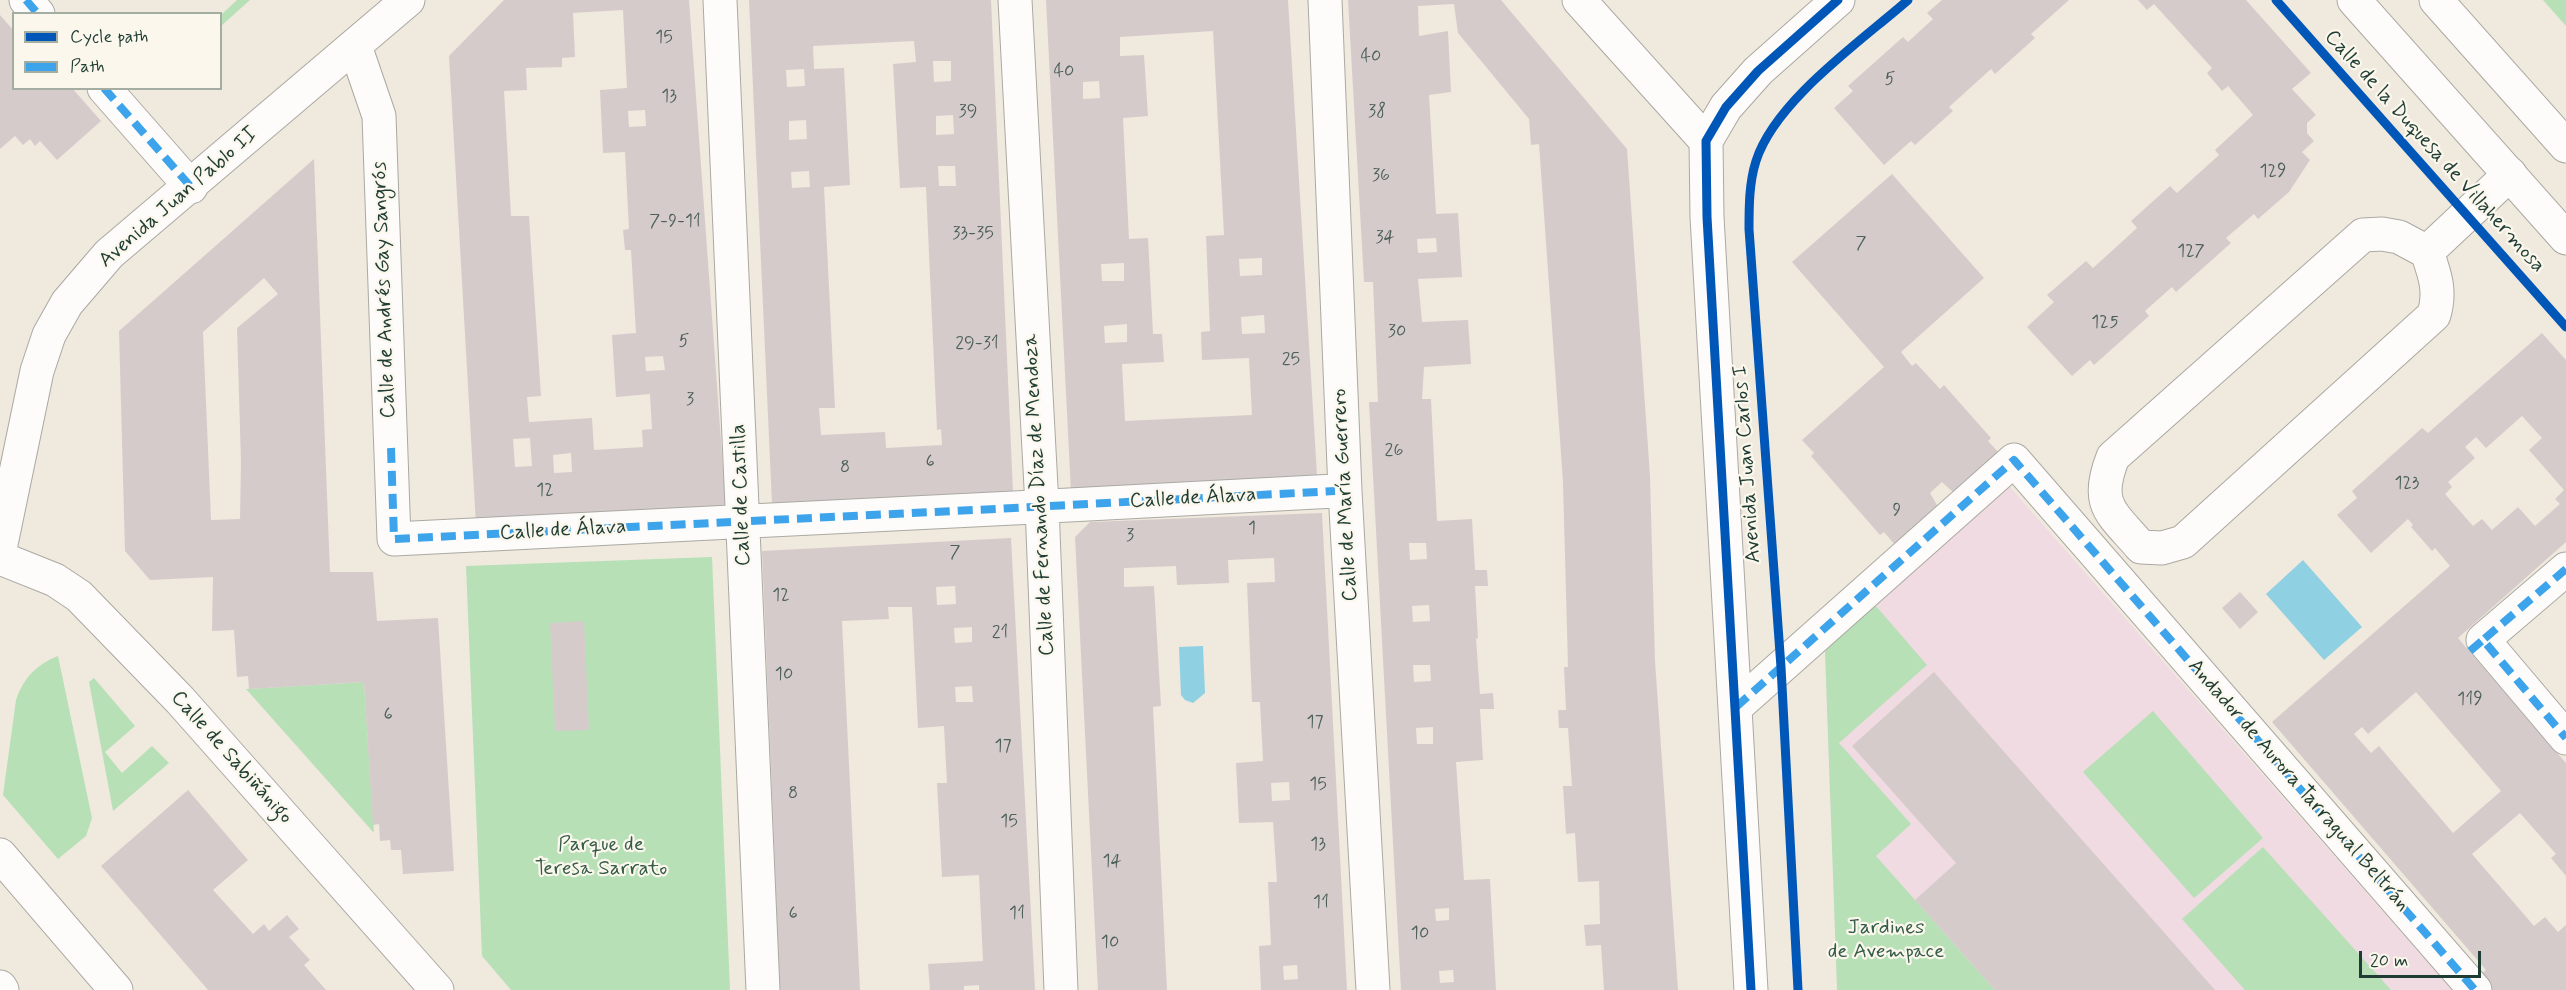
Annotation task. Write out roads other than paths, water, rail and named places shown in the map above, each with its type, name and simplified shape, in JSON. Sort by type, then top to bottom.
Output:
[{"type":"street","points":[[26,0],[36,12]]},
{"type":"street","name":"Avenida Juan Pablo II","points":[[0,549],[37,371],[49,335],[67,303],[109,254],[191,187],[408,0]]},
{"type":"street","name":"Calle de Castilla","points":[[720,0],[763,990]]},
{"type":"street","name":"Calle de Fernando Díaz de Mendoza","points":[[1015,0],[1042,506],[1061,990]]},
{"type":"street","name":"Calle de María Guerrero","points":[[1325,0],[1344,479],[1373,990]]},
{"type":"street","points":[[1578,0],[1706,141],[1740,88],[1838,0]]},
{"type":"street","name":"Calle de la Duquesa de Villahermosa","points":[[2354,0],[2566,238]]},
{"type":"street","points":[[2436,0],[2566,146]]},
{"type":"street","name":"Calle de Andrés Gay Sangrós","points":[[355,46],[379,116],[394,539]]},
{"type":"street","points":[[106,90],[191,187]]},
{"type":"street","name":"Avenida Juan Carlos I","points":[[1706,141],[1708,229],[1751,990]]},
{"type":"street","points":[[2427,252],[2510,174]]},
{"type":"street","points":[[2382,234],[2399,237],[2427,252],[2439,298],[2434,315],[2183,542],[2162,548],[2141,547],[2106,506],[2103,481],[2113,458],[2363,235],[2382,234]]},
{"type":"street","name":"Andador de Aurora Tarragual Beltrán","points":[[1736,707],[2014,460],[2475,990]]},
{"type":"street","name":"Calle de Álava","points":[[394,539],[1335,491]]},
{"type":"street","name":"Calle de Sabiñánigo","points":[[0,558],[55,580],[80,596],[180,700],[437,990]]},
{"type":"street","points":[[2566,569],[2477,646],[2566,738]]},
{"type":"street","points":[[0,855],[116,990]]},
{"type":"water","points":[[2303,560],[2362,627],[2324,660],[2266,594]]},
{"type":"water","points":[[1203,646],[1205,693],[1193,703],[1185,700],[1181,695],[1179,647]]},
{"type":"park label","name":"Parque de Teresa Sarrato","points":[[601,858]]},
{"type":"park label","name":"Jardines de Avempace","points":[[1886,941]]}]
